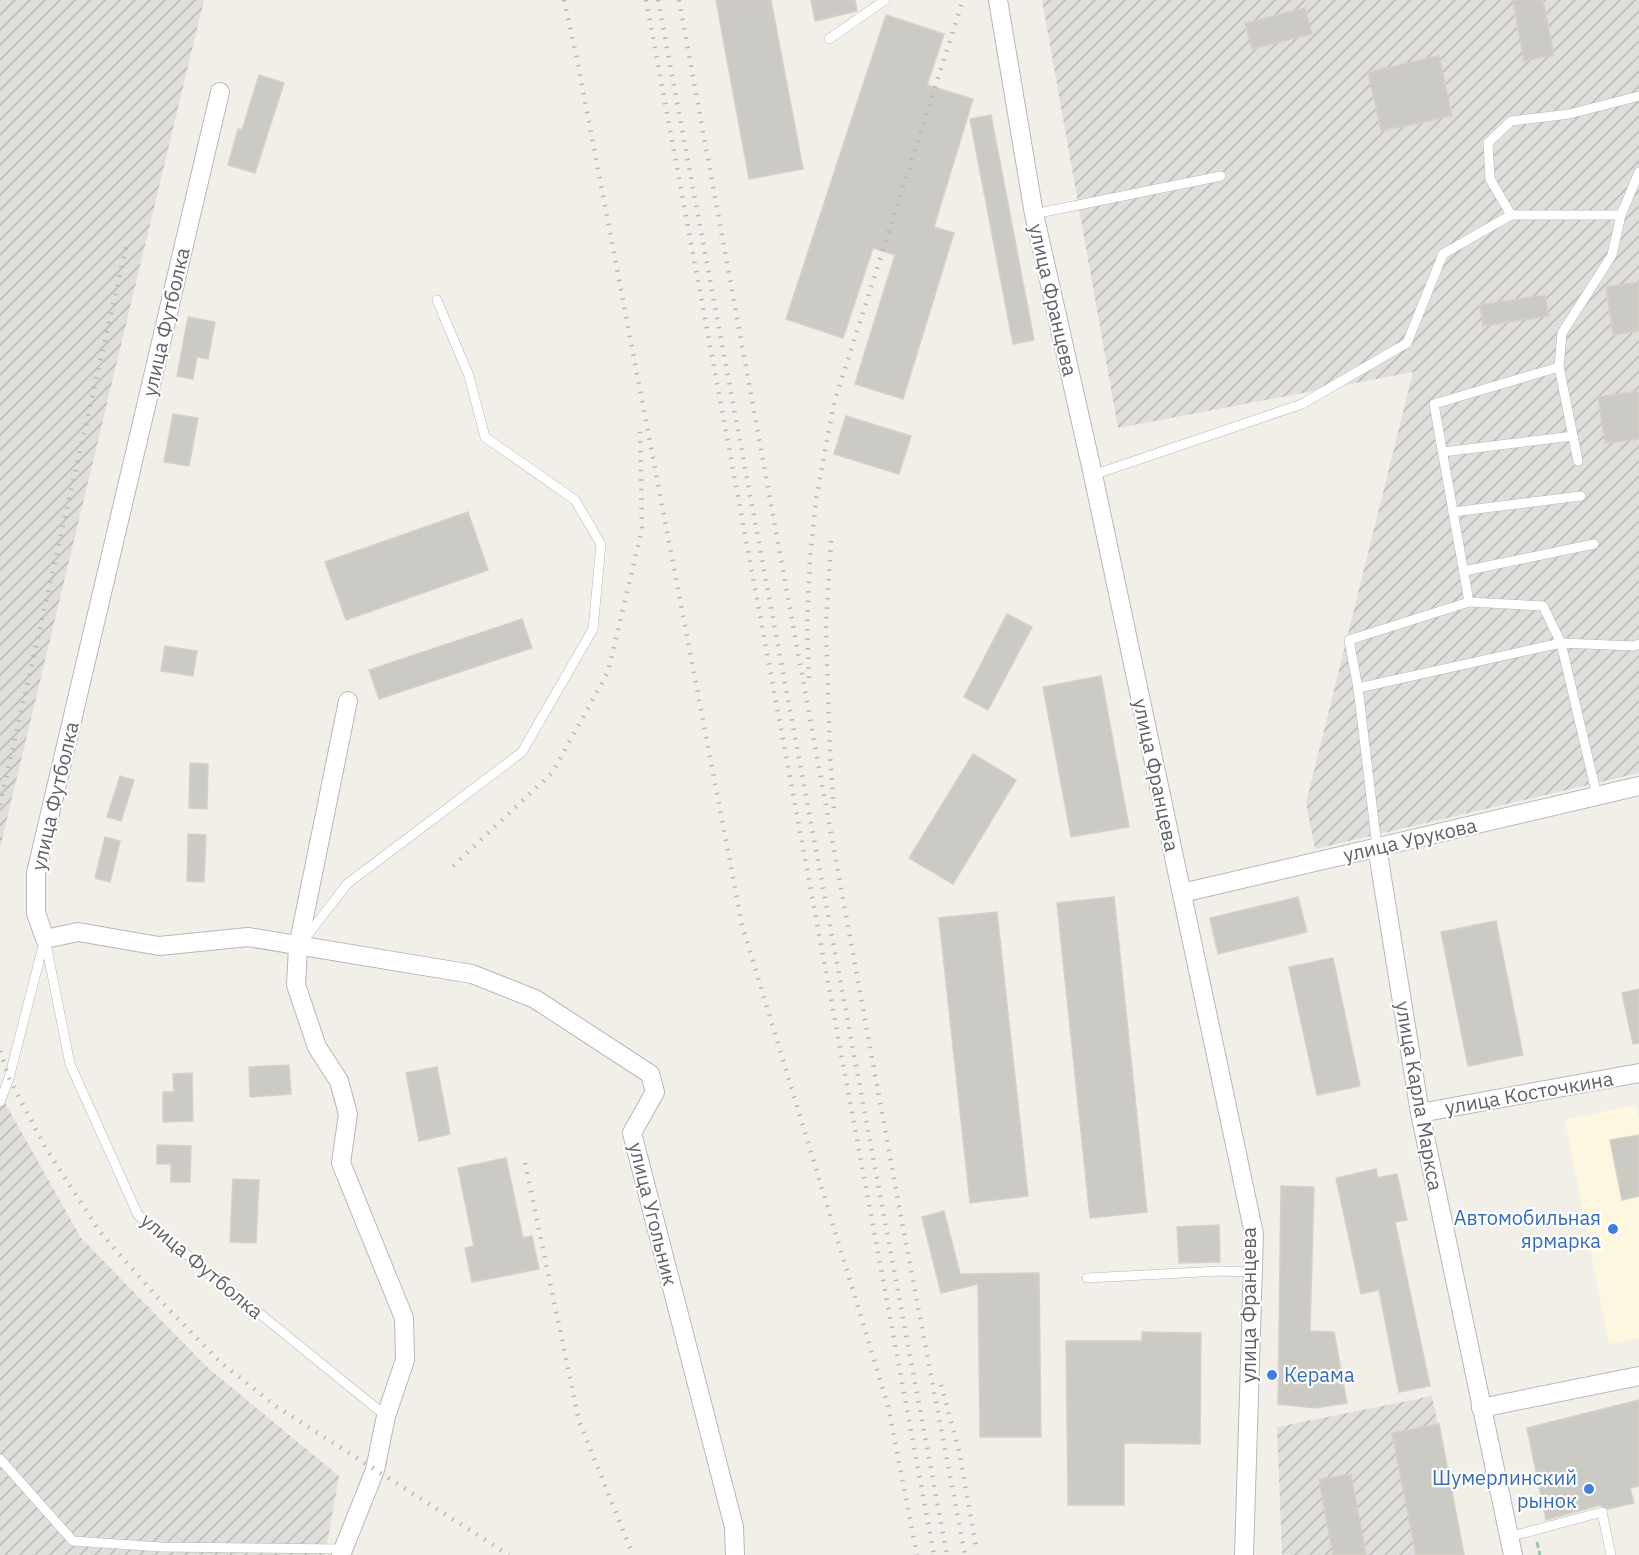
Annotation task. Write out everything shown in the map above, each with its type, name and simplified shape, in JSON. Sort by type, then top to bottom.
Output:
[{"type":"street","name":"улица Францева","points":[[998,0],[1034,214],[1093,475],[1254,1234],[1244,1555]]},
{"type":"street","name":"улица Футболка","points":[[45,939],[36,913],[36,873],[220,92]]},
{"type":"street","points":[[342,1552],[375,1470],[386,1416],[405,1360],[404,1318],[341,1163],[348,1114],[339,1081],[317,1047],[296,985],[298,947],[348,701]]},
{"type":"street","name":"улица Урукова","points":[[1182,893],[1639,786]]},
{"type":"street","name":"улица Карла Маркса","points":[[1377,848],[1420,1113],[1511,1546]]},
{"type":"street","name":"улица Угольник","points":[[45,939],[78,932],[159,946],[248,938],[472,974],[535,999],[650,1074],[655,1092],[632,1133],[734,1527],[735,1555]]},
{"type":"street","name":"улица Косточкина","points":[[1420,1113],[1639,1073]]},
{"type":"street","points":[[1481,1408],[1639,1376]]},
{"type":"lane","points":[[829,39],[885,0]]},
{"type":"lane","points":[[1511,215],[1491,179],[1488,143],[1511,121],[1569,114],[1639,96]]},
{"type":"lane","points":[[1578,461],[1559,367],[1562,333],[1612,255],[1621,215],[1639,172]]},
{"type":"lane","points":[[1034,214],[1221,176]]},
{"type":"lane","points":[[1093,475],[1302,404],[1407,343],[1443,254],[1511,215],[1621,215]]},
{"type":"lane","points":[[298,947],[347,884],[522,752],[593,629],[601,544],[575,500],[484,437],[469,376],[437,300]]},
{"type":"lane","points":[[1469,602],[1434,404],[1559,367]]},
{"type":"lane","points":[[1443,452],[1573,435]]},
{"type":"lane","points":[[1453,512],[1581,496]]},
{"type":"lane","points":[[1464,571],[1594,544]]},
{"type":"lane","points":[[1377,848],[1358,688],[1349,640],[1469,602],[1543,606],[1561,643],[1597,796]]},
{"type":"lane","points":[[1358,688],[1561,643],[1634,646],[1639,644]]},
{"type":"lane","points":[[0,1102],[9,1078],[45,939]]},
{"type":"lane","name":"улица Футболка","points":[[45,939],[70,1064],[138,1215],[386,1416]]},
{"type":"lane","points":[[1087,1278],[1220,1271],[1252,1272]]},
{"type":"lane","points":[[0,1459],[73,1541],[160,1547],[342,1552]]},
{"type":"lane","points":[[1511,1546],[1602,1512],[1611,1555]]},
{"type":"shaded area","points":[[0,0],[204,0],[0,848]]},
{"type":"shaded area","points":[[1042,0],[1639,0],[1639,773],[1315,849],[1306,803],[1413,372],[1118,428]]},
{"type":"shaded area","points":[[0,1094],[81,1238],[208,1368],[339,1476],[325,1555],[0,1555]]},
{"type":"shaded area","name":"Автомобильная ярмарка","points":[[1636,1105],[1639,1119],[1639,1338],[1609,1344],[1565,1120]]},
{"type":"shaded area","points":[[1432,1396],[1464,1555],[1282,1555],[1277,1427]]},
{"type":"building","points":[[716,0],[771,0],[803,169],[749,179]]},
{"type":"building","points":[[811,0],[855,0],[857,11],[815,21]]},
{"type":"building","points":[[1513,0],[1543,0],[1554,55],[1524,61]]},
{"type":"building","points":[[1305,8],[1312,34],[1252,49],[1245,23]]},
{"type":"building","points":[[886,15],[944,34],[927,85],[973,99],[934,227],[954,233],[903,399],[855,384],[895,255],[873,248],[843,338],[786,319]]},
{"type":"building","points":[[1439,56],[1452,116],[1381,131],[1368,72]]},
{"type":"building","points":[[259,75],[284,83],[255,173],[228,165],[238,129],[242,130]]},
{"type":"building","points":[[991,115],[1034,340],[1013,344],[970,119]]},
{"type":"building","points":[[1639,282],[1639,331],[1613,335],[1606,287]]},
{"type":"building","points":[[1545,295],[1549,316],[1483,326],[1480,305]]},
{"type":"building","points":[[188,317],[215,322],[208,359],[197,357],[193,379],[177,376]]},
{"type":"building","points":[[1639,391],[1639,439],[1605,443],[1598,397]]},
{"type":"building","points":[[173,414],[198,418],[189,466],[164,462]]},
{"type":"building","points":[[846,416],[911,436],[899,474],[834,454]]},
{"type":"building","points":[[468,512],[488,570],[346,620],[325,562]]},
{"type":"building","points":[[1007,614],[1032,627],[988,710],[964,697]]},
{"type":"building","points":[[522,619],[532,648],[379,699],[369,670]]},
{"type":"building","points":[[165,646],[197,651],[193,676],[161,671]]},
{"type":"building","points":[[1101,676],[1129,827],[1071,837],[1043,687]]},
{"type":"building","points":[[973,754],[1016,780],[953,884],[909,858]]},
{"type":"building","points":[[190,763],[208,764],[207,809],[189,808]]},
{"type":"building","points":[[120,776],[134,780],[121,821],[107,817]]},
{"type":"building","points":[[188,834],[206,835],[204,882],[187,881]]},
{"type":"building","points":[[105,837],[120,841],[110,882],[95,878]]},
{"type":"building","points":[[1114,897],[1147,1212],[1090,1218],[1057,903]]},
{"type":"building","points":[[1298,897],[1307,932],[1218,954],[1210,918]]},
{"type":"building","points":[[997,912],[1028,1196],[970,1203],[939,918]]},
{"type":"building","points":[[1496,921],[1523,1055],[1468,1066],[1441,932]]},
{"type":"building","points":[[1333,958],[1360,1086],[1317,1095],[1289,967]]},
{"type":"building","points":[[1639,989],[1639,1043],[1633,1044],[1622,993]]},
{"type":"building","points":[[289,1065],[291,1094],[250,1097],[249,1067]]},
{"type":"building","points":[[437,1067],[450,1134],[419,1141],[406,1073]]},
{"type":"building","points":[[192,1073],[193,1121],[163,1122],[163,1092],[174,1092],[173,1074]]},
{"type":"building","points":[[1639,1135],[1639,1196],[1622,1200],[1610,1140]]},
{"type":"building","points":[[157,1145],[191,1146],[190,1182],[171,1182],[171,1164],[157,1164]]},
{"type":"building","points":[[506,1158],[523,1238],[532,1236],[539,1269],[472,1282],[465,1248],[474,1246],[458,1168]]},
{"type":"building","points":[[1376,1169],[1378,1178],[1397,1174],[1407,1220],[1395,1222],[1430,1386],[1399,1392],[1379,1290],[1361,1294],[1336,1178]]},
{"type":"building","points":[[233,1179],[259,1180],[256,1243],[230,1242]]},
{"type":"building","points":[[1281,1186],[1314,1187],[1310,1331],[1334,1332],[1347,1403],[1316,1408],[1278,1404]]},
{"type":"building","points":[[944,1211],[960,1274],[1039,1273],[1041,1437],[980,1437],[978,1284],[941,1293],[922,1217]]},
{"type":"building","points":[[1219,1225],[1220,1262],[1179,1263],[1177,1227]]},
{"type":"building","points":[[1142,1332],[1201,1333],[1200,1444],[1124,1443],[1124,1505],[1068,1505],[1066,1341],[1142,1341]]},
{"type":"building","name":"Шумерлинский рынок","points":[[1639,1400],[1639,1486],[1630,1488],[1634,1503],[1608,1509],[1600,1505],[1546,1520],[1527,1428]]},
{"type":"building","points":[[1439,1424],[1464,1555],[1416,1555],[1392,1433]]},
{"type":"building","points":[[1351,1474],[1366,1555],[1333,1555],[1319,1479]]},
{"type":"railway","points":[[564,0],[742,925],[888,1406],[917,1555]]},
{"type":"railway","points":[[646,0],[934,1555]]},
{"type":"railway","points":[[658,0],[947,1555]]},
{"type":"railway","points":[[679,0],[901,1217],[965,1555]]},
{"type":"railway","points":[[809,678],[807,625],[810,559],[816,499],[834,403],[963,0]]},
{"type":"railway","points":[[0,805],[127,243]]},
{"type":"railway","points":[[453,866],[552,773],[608,672],[642,529],[640,429]]},
{"type":"railway","points":[[831,541],[826,627],[834,811]]},
{"type":"railway","points":[[0,1051],[9,1078],[45,1147],[100,1232],[158,1298],[220,1362],[277,1407],[509,1555]]},
{"type":"railway","points":[[525,1163],[579,1421],[633,1555]]},
{"type":"railway","points":[[941,1385],[959,1451],[976,1546]]},
{"type":"place","name":"Автомобильная ярмарка","points":[[1613,1229]]},
{"type":"place","name":"Керама","points":[[1272,1375]]},
{"type":"place","name":"Шумерлинский рынок","points":[[1589,1489]]}]
